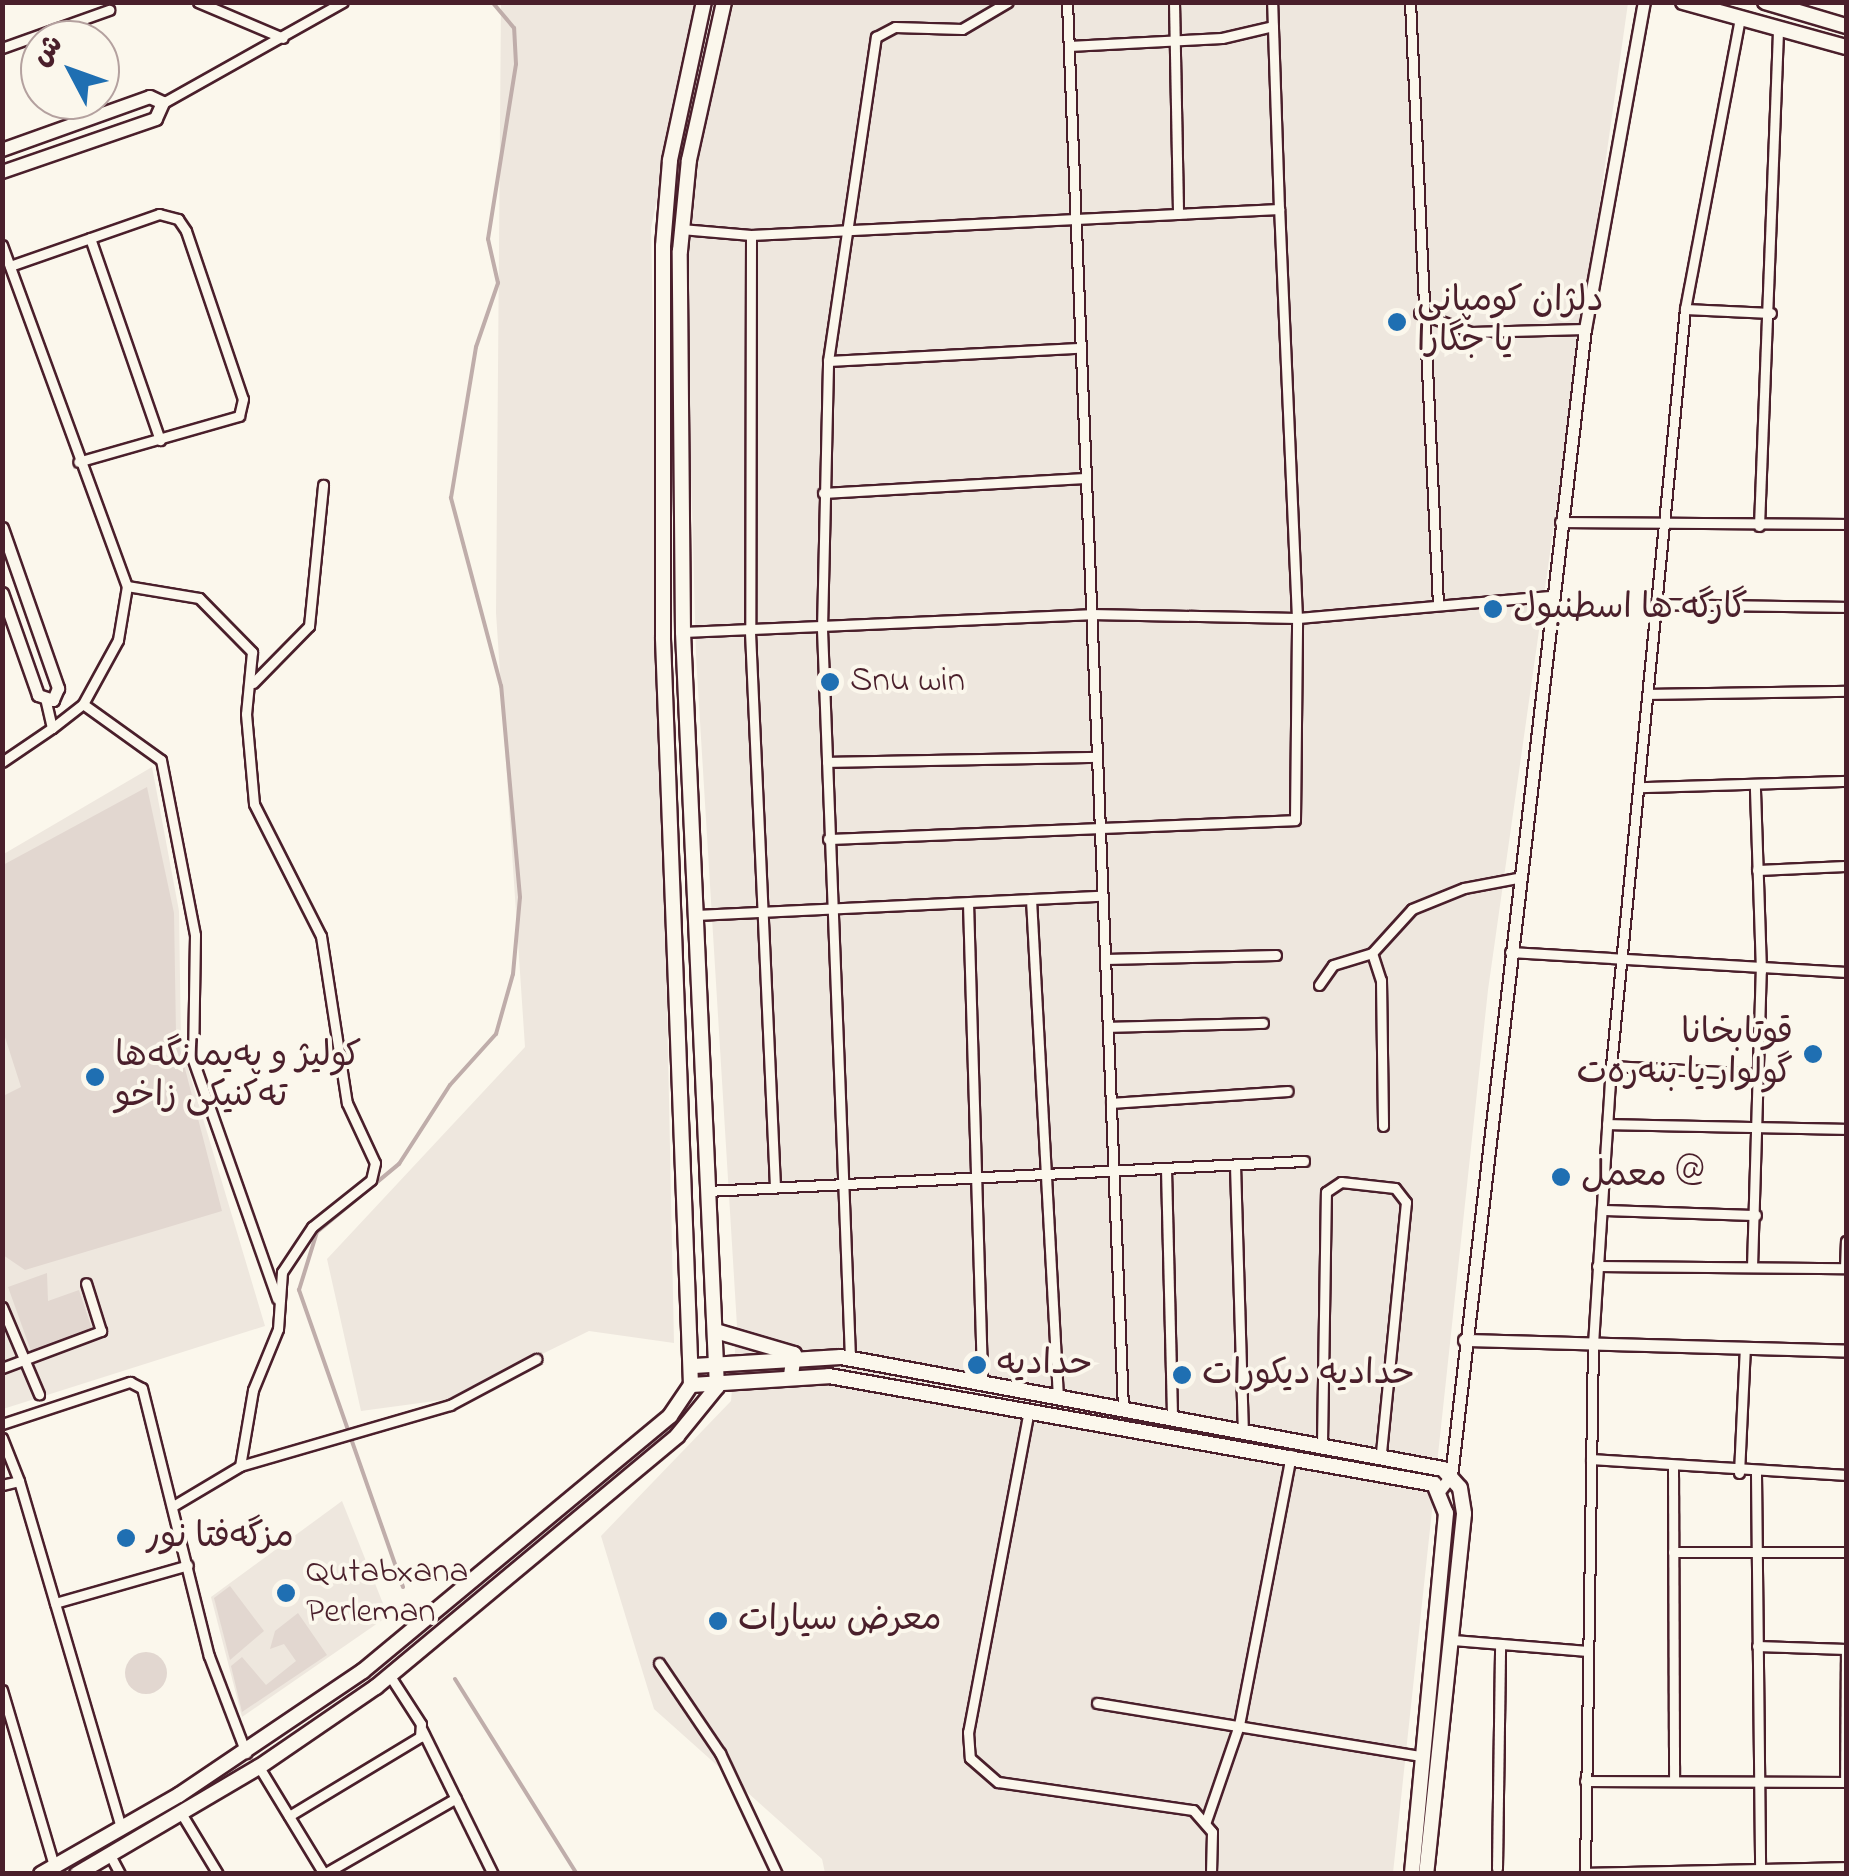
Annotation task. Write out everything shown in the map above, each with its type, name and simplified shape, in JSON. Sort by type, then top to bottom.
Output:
[{"type":"main road","points":[[47,1870],[246,1752],[407,1638],[670,1416],[691,1385],[694,1366],[662,638],[663,246],[670,160],[704,2]]},
{"type":"main road","points":[[77,1874],[260,1767],[390,1676],[678,1436],[717,1387],[719,1332],[708,1191],[683,632],[681,229],[724,2]]},
{"type":"main road","points":[[1683,2],[1846,47]]},
{"type":"main road","points":[[1765,2],[1846,26]]},
{"type":"main road","points":[[1816,38],[1820,19]]},
{"type":"main road","points":[[2,150],[150,97],[164,103],[156,119],[2,172]]},
{"type":"main road","points":[[719,1332],[794,1354],[850,1358],[1381,1454],[1451,1476],[1464,1506],[1426,1874]]},
{"type":"main road","points":[[694,1366],[794,1354]]},
{"type":"main road","points":[[792,1376],[794,1354]]},
{"type":"main road","points":[[691,1385],[717,1387],[792,1376],[1029,1410],[1422,1478],[1440,1490],[1446,1513],[1420,1756],[1412,1874]]},
{"type":"street","points":[[198,2],[283,38]]},
{"type":"street","points":[[164,103],[343,2]]},
{"type":"street","points":[[850,1358],[822,629],[828,361],[844,228],[876,38],[895,27],[962,29],[1008,2]]},
{"type":"street","points":[[1067,2],[1124,1407]]},
{"type":"street","points":[[1174,2],[1178,214]]},
{"type":"street","points":[[828,839],[1295,820],[1296,618],[1272,2]]},
{"type":"street","points":[[1410,2],[1419,313],[1438,604]]},
{"type":"street","points":[[1440,1490],[1451,1476],[1517,878],[1585,329],[1644,2]]},
{"type":"street","points":[[2,48],[109,10]]},
{"type":"street","points":[[1740,18],[1685,309],[1659,525],[1643,787],[1611,1066],[1592,1344],[1585,1873],[1846,1867]]},
{"type":"street","points":[[1069,46],[1176,34],[1222,38],[1273,26]]},
{"type":"street","points":[[1759,526],[1771,313],[1778,29]]},
{"type":"street","points":[[681,229],[751,235],[1279,209]]},
{"type":"street","points":[[10,266],[159,214],[186,232],[243,399],[229,425],[78,462]]},
{"type":"street","points":[[751,235],[750,632],[775,1186]]},
{"type":"street","points":[[90,238],[160,440]]},
{"type":"street","points":[[2,245],[78,462],[127,586],[118,640],[83,704],[2,762]]},
{"type":"street","points":[[1685,309],[1771,313]]},
{"type":"street","points":[[1419,313],[1471,332],[1585,329]]},
{"type":"street","points":[[828,361],[1079,348]]},
{"type":"street","points":[[823,493],[1085,478]]},
{"type":"street","points":[[252,682],[308,626],[323,484]]},
{"type":"street","points":[[1560,522],[1846,524]]},
{"type":"street","points":[[2,528],[58,688],[46,701]]},
{"type":"street","points":[[127,586],[200,598],[252,652],[246,714],[254,804],[320,936],[348,1103],[375,1163],[372,1180],[299,1244],[282,1272],[280,1306],[240,1466]]},
{"type":"street","points":[[2,593],[46,701],[52,728]]},
{"type":"street","points":[[683,632],[822,629],[1090,614],[1296,618],[1551,596]]},
{"type":"street","points":[[1654,604],[1846,607]]},
{"type":"street","points":[[1649,694],[1846,691]]},
{"type":"street","points":[[83,704],[161,760],[196,935],[194,1060],[280,1306]]},
{"type":"street","points":[[827,762],[1097,756]]},
{"type":"street","points":[[1643,787],[1846,781]]},
{"type":"street","points":[[1752,1267],[1761,971],[1755,786]]},
{"type":"street","points":[[1757,870],[1846,866]]},
{"type":"street","points":[[1320,985],[1333,966],[1372,953],[1418,906],[1517,878]]},
{"type":"street","points":[[695,916],[1102,896]]},
{"type":"street","points":[[1031,899],[1058,1396]]},
{"type":"street","points":[[968,902],[982,1383]]},
{"type":"street","points":[[1509,952],[1623,963],[1846,972]]},
{"type":"street","points":[[1372,953],[1381,980],[1383,1126]]},
{"type":"street","points":[[1105,959],[1276,955]]},
{"type":"street","points":[[1108,1027],[1263,1024]]},
{"type":"street","points":[[1611,1066],[1759,1074]]},
{"type":"street","points":[[1111,1103],[1288,1091]]},
{"type":"street","points":[[1608,1124],[1846,1129]]},
{"type":"street","points":[[708,1191],[1304,1161]]},
{"type":"street","points":[[1235,1165],[1243,1429]]},
{"type":"street","points":[[1166,1168],[1172,1416]]},
{"type":"street","points":[[1322,1444],[1326,1192],[1341,1182],[1395,1188],[1406,1202],[1381,1454]]},
{"type":"street","points":[[1602,1210],[1756,1215]]},
{"type":"street","points":[[1598,1266],[1846,1268],[1846,1242]]},
{"type":"street","points":[[2,1368],[101,1330],[86,1282]]},
{"type":"street","points":[[2,1307],[40,1394]]},
{"type":"street","points":[[1464,1340],[1846,1351]]},
{"type":"street","points":[[1739,1473],[1745,1348]]},
{"type":"street","points":[[173,1506],[240,1466],[366,1426],[450,1405],[536,1360]]},
{"type":"street","points":[[2,1424],[130,1382],[142,1388],[209,1656],[246,1752]]},
{"type":"street","points":[[1029,1410],[968,1732],[970,1758],[998,1782],[1184,1807],[1206,1821],[1214,1840],[1212,1874]]},
{"type":"street","points":[[2,1438],[19,1481],[120,1827]]},
{"type":"street","points":[[1206,1821],[1239,1725],[1292,1456]]},
{"type":"street","points":[[1591,1459],[1739,1473],[1846,1475]]},
{"type":"street","points":[[1674,1467],[1674,1781]]},
{"type":"street","points":[[1756,1474],[1760,1869]]},
{"type":"street","points":[[2,1485],[19,1481]]},
{"type":"street","points":[[1673,1552],[1846,1552]]},
{"type":"street","points":[[55,1603],[188,1565]]},
{"type":"street","points":[[1453,1640],[1588,1651]]},
{"type":"street","points":[[1497,1868],[1500,1644]]},
{"type":"street","points":[[1585,1781],[1758,1785],[1846,1782],[1846,1662],[1841,1646],[1757,1646]]},
{"type":"street","points":[[659,1663],[720,1753],[777,1874]]},
{"type":"street","points":[[390,1676],[422,1730],[493,1874]]},
{"type":"street","points":[[2,1690],[47,1870]]},
{"type":"street","points":[[1097,1703],[1420,1756]]},
{"type":"street","points":[[289,1816],[422,1730]]},
{"type":"street","points":[[260,1767],[324,1874],[456,1798]]},
{"type":"street","points":[[181,1813],[218,1874]]},
{"type":"street","points":[[110,1855],[120,1874]]},
{"type":"shaded area","points":[[501,3],[698,3],[651,228],[674,1343],[589,1331],[450,1399],[361,1411],[327,1259],[525,1047],[496,613]]},
{"type":"shaded area","points":[[734,3],[1628,3],[1488,990],[1393,1873],[825,1873],[822,1859],[654,1709],[601,1536],[731,1401],[737,1326],[696,656],[684,209]]},
{"type":"shaded area","name":"كوليژ و په‌يمانگه‌ها ته‌كنيكى زاخو","points":[[152,767],[179,911],[181,1045],[265,1326],[3,1409],[2,855]]},
{"type":"shaded area","name":"كوليژ و په‌يمانگه‌ها ته‌كنيكى زاخو","points":[[147,787],[174,913],[176,1034],[222,1211],[25,1270],[3,1255],[3,1096],[21,1087],[3,1031],[3,865]]},
{"type":"shaded area","points":[[47,1273],[48,1301],[79,1290],[92,1329],[31,1351],[8,1287]]},
{"type":"shaded area","points":[[342,1501],[388,1616],[242,1717],[211,1597]]},
{"type":"shaded area","points":[[230,1586],[264,1631],[230,1660],[214,1598]]},
{"type":"shaded area","points":[[298,1613],[327,1655],[242,1712],[231,1666],[242,1657],[266,1685],[296,1661],[284,1644],[270,1649],[275,1631]]},
{"type":"shaded area","points":[[146,1652],[161,1658],[167,1673],[161,1688],[146,1694],[131,1688],[125,1673],[131,1658]]},
{"type":"waterway","points":[[403,1587],[299,1290],[317,1232],[399,1164],[450,1085],[496,1034],[513,974],[520,897],[501,686],[451,498],[476,347],[498,283],[488,239],[516,64],[514,28],[492,2]]},
{"type":"waterway","points":[[455,1679],[577,1874]]},
{"type":"place","name":"دلژان کومپانی یا جگارا","points":[[1397,322]]},
{"type":"place","name":"گارگه ها اسطنبول","points":[[1493,609]]},
{"type":"place","name":"Snu win","points":[[830,682]]},
{"type":"place","name":"قوتابخانا گولوار یا بنەرەت","points":[[1813,1054]]},
{"type":"place","name":"كوليژ و په‌يمانگه‌ها ته‌كنيكى زاخو","points":[[95,1077]]},
{"type":"place","name":"معمل @","points":[[1561,1177]]},
{"type":"place","name":"حداديه","points":[[977,1365]]},
{"type":"place","name":"حداديه ديكورات","points":[[1182,1375]]},
{"type":"place","name":"مزگەفتا نور","points":[[126,1538]]},
{"type":"place","name":"Qutabxana Perleman","points":[[286,1593]]},
{"type":"place","name":"معرض سيارات","points":[[718,1621]]}]
